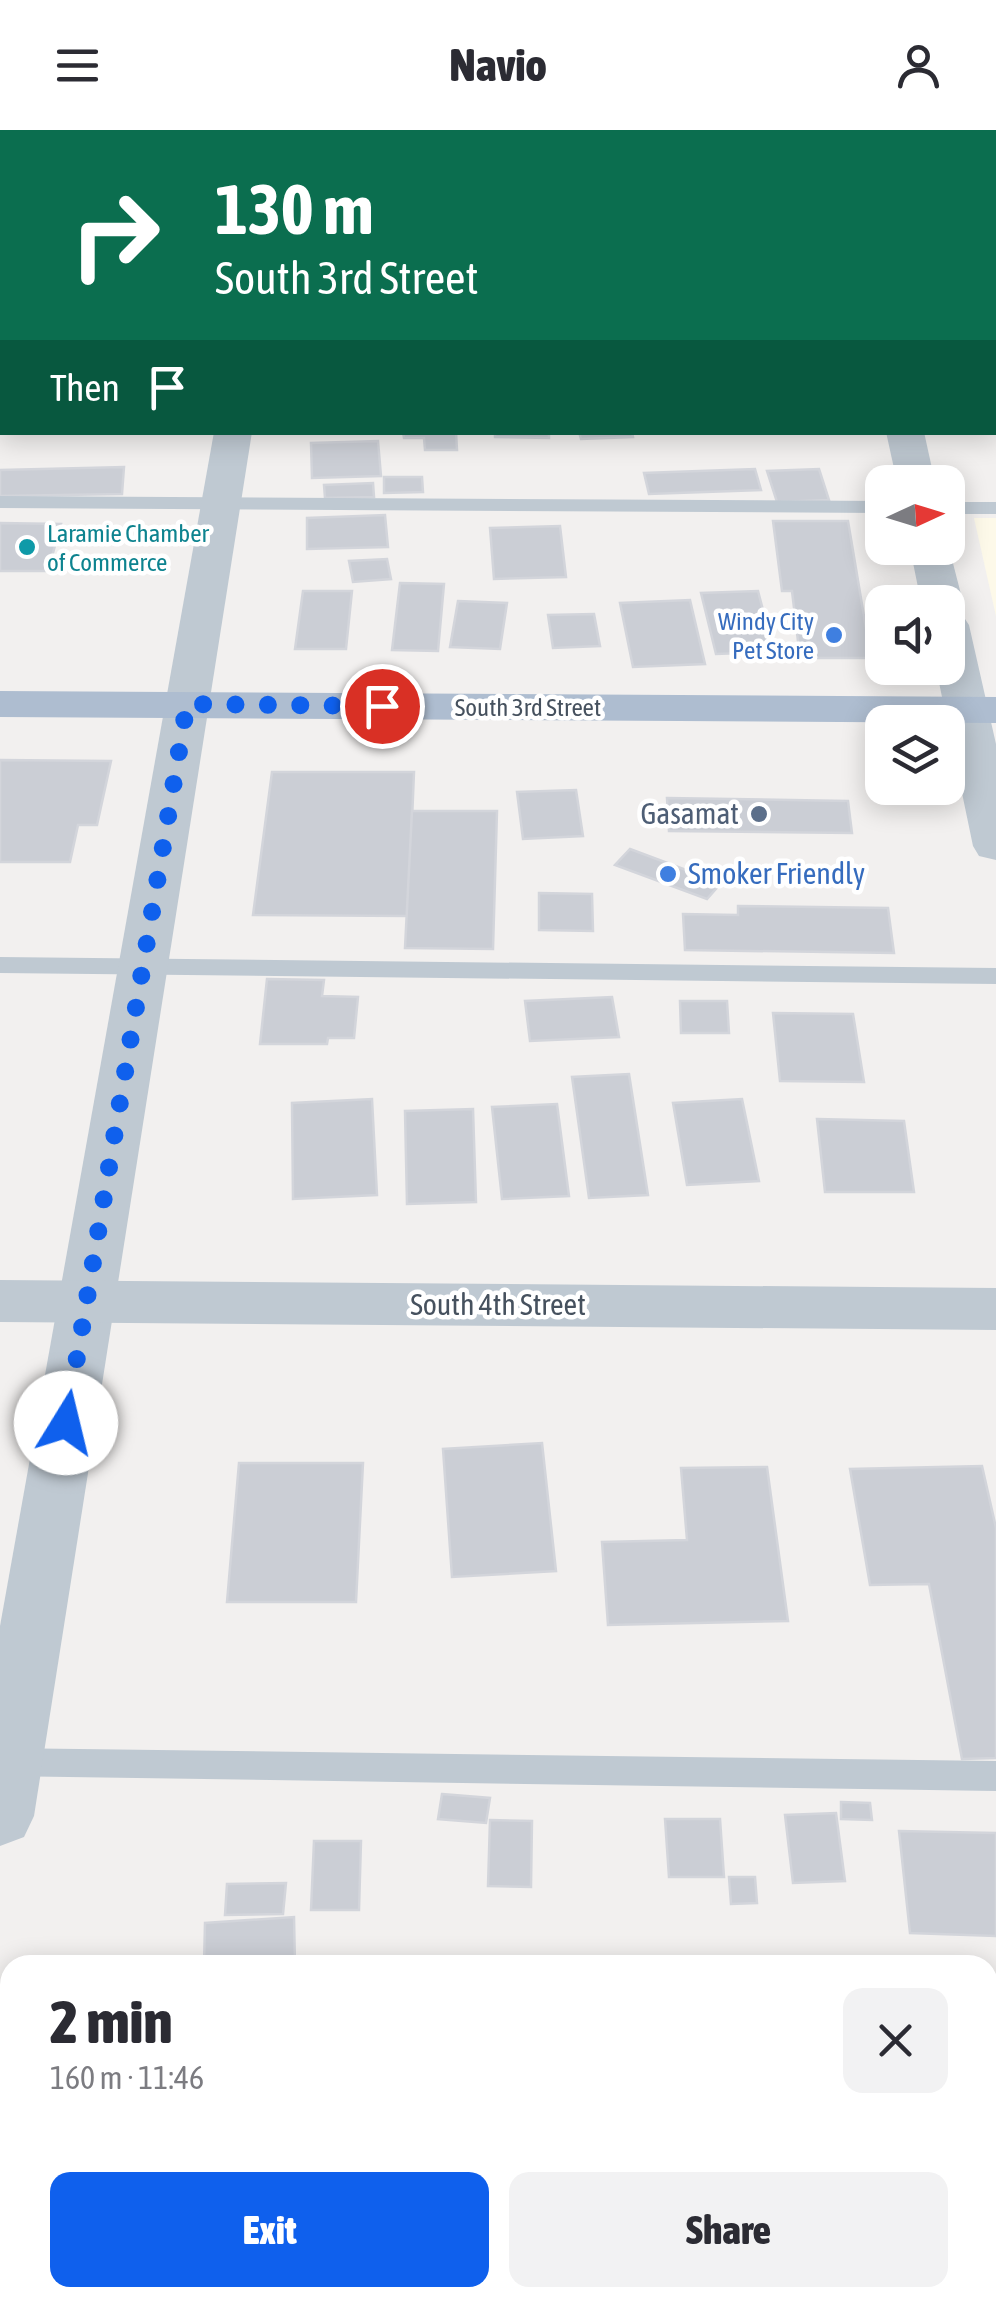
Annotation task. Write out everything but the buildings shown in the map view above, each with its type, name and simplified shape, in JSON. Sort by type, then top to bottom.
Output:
[{"type":"main road","name":"South 3rd Street","points":[[0,704],[981,710]]},
{"type":"street","points":[[3,1780],[232,435]]},
{"type":"street","points":[[906,435],[912,465]]},
{"type":"street","points":[[965,669],[981,710],[996,846]]},
{"type":"street","name":"South 4th Street","points":[[0,1301],[996,1309]]},
{"type":"lane","points":[[0,502],[865,508]]},
{"type":"lane","points":[[965,508],[996,508]]},
{"type":"lane","points":[[0,966],[996,976]]},
{"type":"lane","points":[[3,1780],[996,1776]]},
{"type":"shaded area","points":[[974,518],[996,518],[996,616]]},
{"type":"place","name":"Laramie Chamber of Commerce","points":[[27,547]]},
{"type":"place","name":"Windy City Pet Store","points":[[834,635]]},
{"type":"place","name":"Gasamat","points":[[759,814]]},
{"type":"place","name":"Smoker Friendly","points":[[668,874]]},
{"type":"route","points":[[66,1423],[187,704],[382,706]]}]
